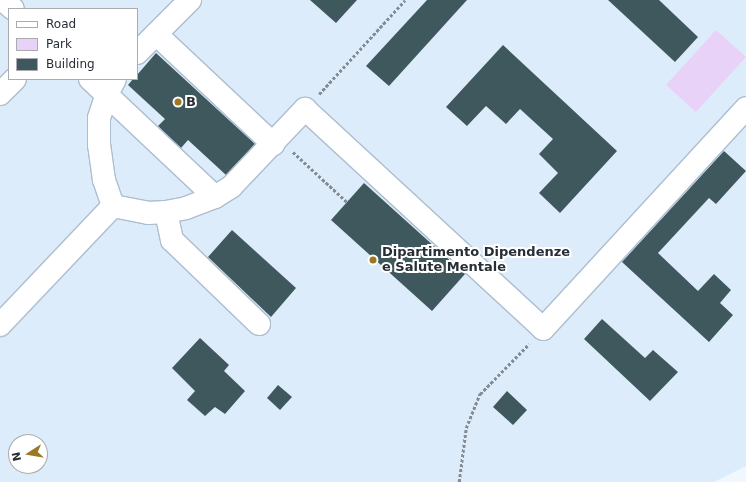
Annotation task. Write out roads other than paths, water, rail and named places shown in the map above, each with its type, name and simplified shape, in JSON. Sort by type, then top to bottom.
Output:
[{"type":"lane","points":[[3,0],[12,8]]},
{"type":"lane","points":[[138,52],[190,0]]},
{"type":"lane","points":[[156,34],[275,141]]},
{"type":"lane","points":[[0,94],[14,80]]},
{"type":"lane","points":[[93,80],[111,86],[216,197]]},
{"type":"lane","points":[[111,86],[100,118],[99,145],[104,180],[113,206]]},
{"type":"lane","points":[[113,206],[148,213],[166,212],[186,208],[216,197],[231,188],[305,109],[543,329],[746,108]]},
{"type":"lane","points":[[0,325],[113,206]]},
{"type":"lane","points":[[166,212],[172,240],[259,324]]},
{"type":"place","name":"B","points":[[178,102]]},
{"type":"place","name":"Dipartimento Dipendenze e Salute Mentale","points":[[373,260]]}]
